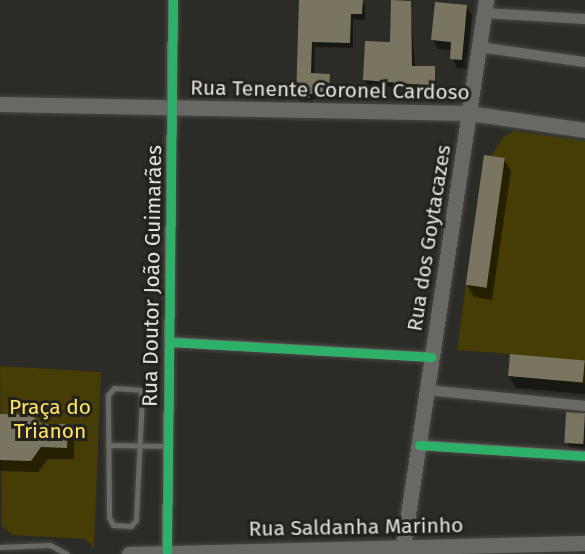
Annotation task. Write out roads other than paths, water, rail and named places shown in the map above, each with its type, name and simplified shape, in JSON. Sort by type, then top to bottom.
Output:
[{"type":"main road","name":"Rua dos Goytacazes","points":[[403,550],[485,6]]},
{"type":"main road","name":"Rua Tenente Coronel Cardoso","points":[[0,104],[469,113],[585,130]]},
{"type":"main road","name":"Rua Saldanha Marinho","points":[[129,554],[403,550],[585,543]]},
{"type":"street","name":"Rua Doutor João Guimarães","points":[[167,552],[173,0]]},
{"type":"street","points":[[485,6],[585,20]]},
{"type":"street","points":[[479,47],[585,62]]},
{"type":"street","points":[[170,342],[432,357]]},
{"type":"street","points":[[427,390],[585,406]]},
{"type":"street","points":[[419,445],[585,456]]},
{"type":"lane","points":[[114,388],[142,392],[134,525],[118,526],[109,517],[108,445],[108,395],[114,388]]},
{"type":"lane","points":[[108,445],[168,446]]},
{"type":"lane","points":[[0,540],[3,547],[56,546],[67,554]]},
{"type":"park label","name":"Praça do Trianon","points":[[50,419]]}]
